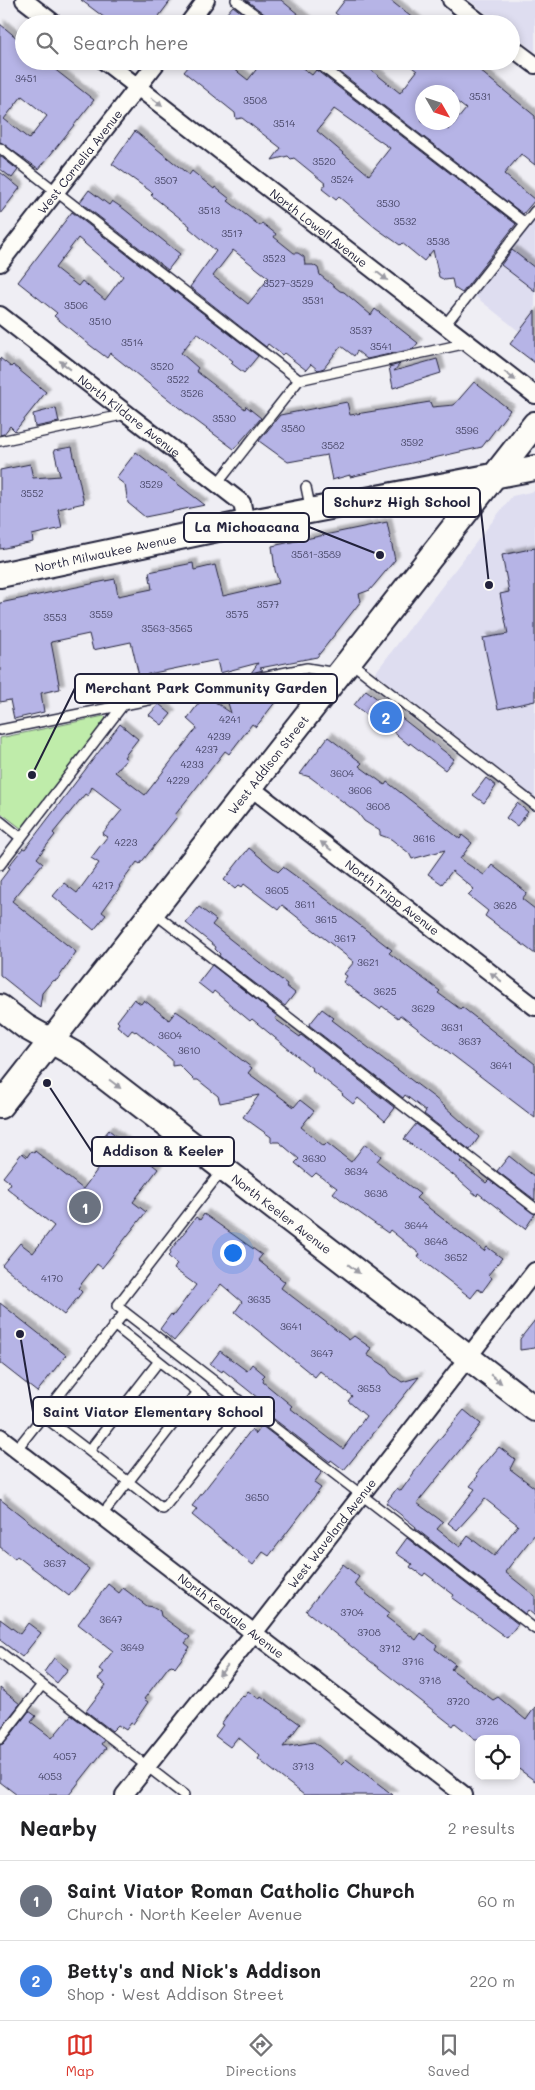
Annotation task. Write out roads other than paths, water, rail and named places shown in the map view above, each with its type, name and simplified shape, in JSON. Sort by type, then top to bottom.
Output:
[{"type":"street","points":[[24,0],[43,15]]},
{"type":"street","points":[[195,15],[206,0]]},
{"type":"street","points":[[451,0],[470,15]]},
{"type":"street","points":[[520,54],[535,65]]},
{"type":"street","name":"North Lowell Avenue","points":[[116,70],[535,395]]},
{"type":"street","name":"West Cornelia Avenue","points":[[0,263],[151,70]]},
{"type":"street","name":"North Kildare Avenue","points":[[0,315],[242,503],[246,523]]},
{"type":"street","name":"West Addison Street","points":[[0,1106],[535,424]]},
{"type":"street","name":"North Milwaukee Avenue","points":[[0,575],[246,523],[535,468]]},
{"type":"street","name":"North Tripp Avenue","points":[[250,787],[535,1007]]},
{"type":"street","name":"North Keeler Avenue","points":[[0,1006],[26,1027],[76,1055],[535,1409]]},
{"type":"street","name":"West Waveland Avenue","points":[[124,1795],[254,1633],[535,1271]]},
{"type":"street","name":"North Kedvale Avenue","points":[[0,1438],[460,1794]]},
{"type":"lane","points":[[236,0],[255,15]]},
{"type":"lane","points":[[327,70],[525,223]]},
{"type":"lane","points":[[0,148],[299,380]]},
{"type":"lane","points":[[445,325],[535,210]]},
{"type":"lane","points":[[217,484],[299,380],[468,343]]},
{"type":"lane","points":[[0,441],[128,414]]},
{"type":"lane","points":[[306,486],[311,511]]},
{"type":"lane","points":[[0,730],[307,668],[344,667],[535,805]]},
{"type":"lane","points":[[0,865],[123,705]]},
{"type":"lane","points":[[0,821],[21,838]]},
{"type":"lane","points":[[152,912],[535,1208]]},
{"type":"lane","points":[[224,1168],[116,1306],[535,1629]]},
{"type":"lane","points":[[16,1450],[125,1312]]},
{"type":"lane","points":[[43,1416],[163,1508],[234,1420],[114,1325]]},
{"type":"lane","points":[[89,1451],[159,1361]]},
{"type":"lane","points":[[101,1516],[198,1392]]},
{"type":"lane","points":[[0,1652],[184,1795]]},
{"type":"lane","points":[[0,1739],[42,1685]]},
{"type":"place","name":"La Michoacana","points":[[380,555]]},
{"type":"place","name":"Schurz High School","points":[[489,585]]},
{"type":"place","name":"Betty's and Nick's Addison","points":[[386,717]]},
{"type":"place","name":"Merchant Park Community Garden","points":[[32,775]]},
{"type":"place","name":"Addison & Keeler","points":[[47,1083]]},
{"type":"place","name":"Saint Viator Roman Catholic Church","points":[[85,1207]]},
{"type":"place","name":"Saint Viator Elementary School","points":[[20,1334]]}]
